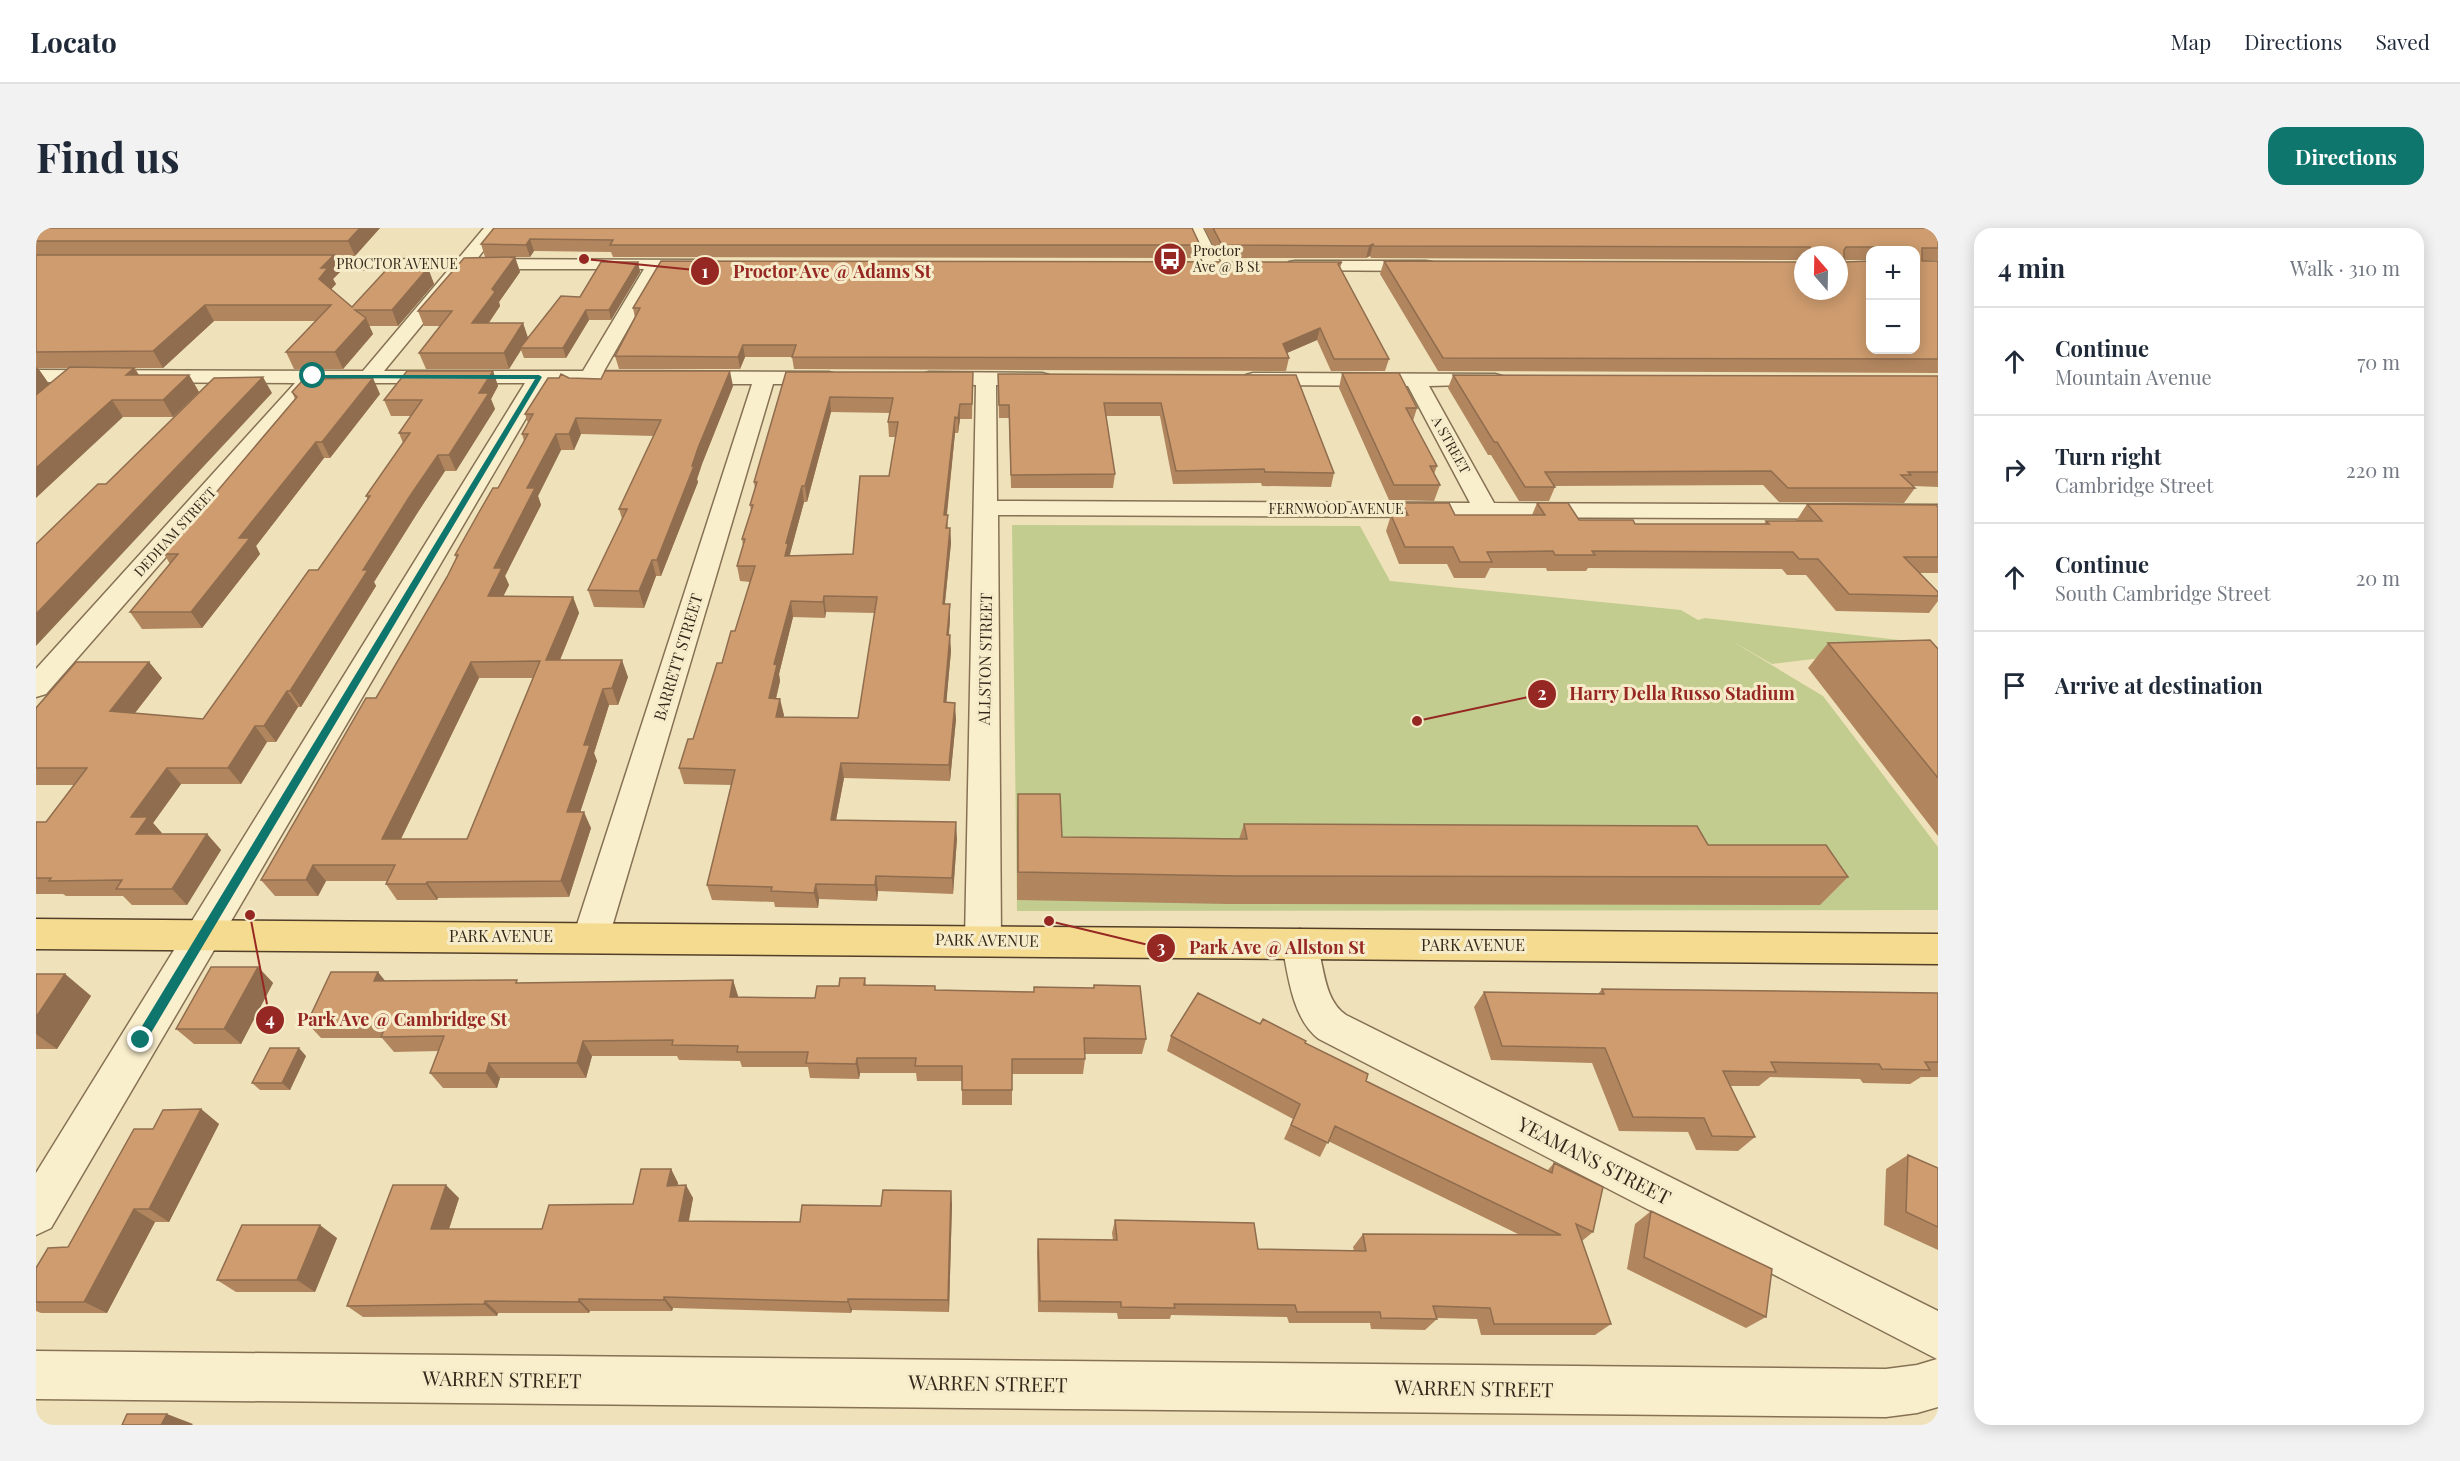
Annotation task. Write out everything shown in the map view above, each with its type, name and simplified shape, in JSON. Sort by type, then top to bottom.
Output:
[{"type":"main road","name":"PARK AVENUE","points":[[36,934],[1938,949]]},
{"type":"street","points":[[369,376],[493,228]]},
{"type":"street","points":[[1193,266],[1219,266],[1196,228]]},
{"type":"street","name":"PROCTOR AVENUE","points":[[277,264],[715,264]]},
{"type":"street","points":[[590,377],[656,264]]},
{"type":"street","points":[[1272,266],[1449,266]]},
{"type":"street","points":[[36,376],[846,378]]},
{"type":"street","points":[[52,395],[75,376]]},
{"type":"street","name":"DEDHAM STREET","points":[[36,687],[313,376]]},
{"type":"street","points":[[36,1213],[539,377]]},
{"type":"street","name":"BARRETT STREET","points":[[591,937],[765,377]]},
{"type":"street","points":[[904,378],[1057,379]]},
{"type":"street","name":"ALLSTON STREET","points":[[983,940],[986,378]]},
{"type":"street","points":[[1236,379],[1510,380]]},
{"type":"street","name":"A STREET","points":[[1415,380],[1486,510]]},
{"type":"street","name":"FERNWOOD AVENUE","points":[[987,508],[1938,512]]},
{"type":"street","name":"YEAMANS STREET","points":[[1300,944],[1319,1011],[1325,1021],[1341,1032],[1938,1336]]},
{"type":"street","name":"WARREN STREET","points":[[36,1375],[1886,1393],[1917,1389],[1938,1383]]},
{"type":"green space","points":[[1012,525],[1360,526],[1390,581],[1681,610],[1698,620],[1705,618],[1917,642],[1838,656],[1772,664],[1730,640],[1823,696],[1938,847],[1938,910],[1017,911]]},
{"type":"building","points":[[36,228],[360,228],[348,241],[36,241]]},
{"type":"building","points":[[494,228],[1192,228],[1200,245],[610,245],[613,240],[530,239],[526,245],[481,244]]},
{"type":"building","points":[[1213,228],[1938,228],[1938,248],[1922,248],[1922,261],[1938,261],[1938,359],[1443,358],[1384,261],[1794,262],[1794,300],[1848,300],[1848,262],[1866,261],[1866,354],[1920,354],[1920,246],[1374,246],[1373,244],[1369,246],[1222,245]]},
{"type":"building","points":[[36,255],[334,255],[321,268],[328,268],[319,279],[352,307],[388,268],[428,268],[392,310],[355,310],[366,318],[335,352],[286,352],[331,305],[205,305],[153,351],[36,352]]},
{"type":"building","points":[[515,257],[492,289],[495,292],[472,323],[523,323],[504,353],[419,353],[452,311],[418,311],[464,258]]},
{"type":"building","points":[[661,261],[1342,262],[1338,264],[1389,359],[1334,359],[1320,328],[1283,344],[1289,358],[792,357],[796,345],[743,345],[738,357],[615,356],[640,308],[633,308]]},
{"type":"building","points":[[601,262],[638,262],[609,310],[586,310],[563,348],[520,348],[561,296],[580,297]]},
{"type":"building","points":[[70,367],[134,368],[126,375],[189,375],[163,400],[112,400],[36,468],[36,395]]},
{"type":"building","points":[[312,370],[321,370],[314,379],[373,378],[322,442],[316,442],[239,538],[250,538],[191,612],[130,612],[178,554],[164,554],[297,397],[292,392]]},
{"type":"building","points":[[407,371],[493,371],[479,393],[489,393],[449,455],[438,455],[410,496],[363,570],[368,570],[290,691],[287,691],[264,726],[255,726],[228,768],[167,768],[131,817],[148,817],[136,834],[207,834],[172,889],[116,889],[122,880],[49,881],[51,878],[36,878],[36,822],[46,822],[87,768],[36,768],[36,708],[76,662],[149,662],[110,711],[203,719],[309,570],[318,570],[370,496],[366,496],[410,433],[399,433],[422,400],[384,400]]},
{"type":"building","points":[[605,371],[730,371],[698,448],[692,466],[694,466],[657,560],[652,560],[639,591],[588,590],[627,509],[619,509],[661,420],[576,418],[569,434],[556,434],[527,488],[535,488],[494,568],[502,568],[488,596],[573,597],[546,660],[622,660],[612,688],[603,689],[584,745],[590,745],[567,812],[584,812],[561,881],[386,884],[395,865],[313,865],[306,880],[261,880],[366,698],[376,698],[447,577],[458,555],[455,555],[493,488],[498,488],[528,434],[522,434],[533,414],[525,414],[548,378],[559,378],[561,374],[569,378],[601,379]],"holes":[[[540,661],[467,839],[382,839],[471,662]]]},
{"type":"building","points":[[786,372],[973,372],[972,404],[960,404],[958,418],[955,417],[944,515],[948,515],[946,528],[950,528],[943,604],[950,604],[947,635],[950,635],[944,702],[955,703],[949,765],[841,763],[831,820],[956,822],[952,878],[876,876],[875,885],[816,884],[814,893],[771,891],[772,887],[707,885],[735,770],[679,768],[688,739],[693,739],[717,663],[722,663],[731,631],[735,631],[755,566],[737,566],[745,539],[742,539],[753,505],[750,505],[757,482],[754,482]],"holes":[[[830,397],[893,398],[888,422],[898,422],[889,476],[860,476],[853,554],[785,556],[788,544],[786,543],[802,486],[805,486]],[[824,596],[877,597],[858,718],[776,717],[780,699],[769,698],[777,665],[774,664],[791,601],[823,602]]]},
{"type":"building","points":[[1342,373],[1399,373],[1417,408],[1406,408],[1437,466],[1430,466],[1440,485],[1394,485]]},
{"type":"building","points":[[998,374],[1296,375],[1334,473],[1265,472],[1264,469],[1176,471],[1161,403],[1104,403],[1115,474],[1011,475],[1009,405],[999,405]]},
{"type":"building","points":[[1453,375],[1938,376],[1938,472],[1908,472],[1911,475],[1901,475],[1915,488],[1788,488],[1771,471],[1545,472],[1555,487],[1525,487]]},
{"type":"building","points":[[263,377],[36,614],[36,544],[98,484],[106,484],[214,378]]},
{"type":"building","points":[[1402,503],[1449,503],[1455,515],[1545,515],[1537,503],[1568,503],[1579,520],[1633,520],[1635,524],[1769,524],[1766,521],[1822,521],[1807,504],[1936,505],[1938,507],[1938,557],[1904,557],[1938,592],[1938,596],[1849,594],[1818,559],[1799,559],[1793,552],[1592,551],[1595,555],[1555,555],[1553,551],[1487,552],[1492,562],[1460,562],[1453,547],[1405,547],[1391,515],[1408,515]]},
{"type":"building","points":[[1930,640],[1938,649],[1938,778],[1828,643]]},
{"type":"building","points":[[1018,794],[1060,794],[1062,837],[1247,839],[1244,824],[1697,826],[1708,845],[1826,845],[1848,877],[1236,876],[1018,872]]},
{"type":"building","points":[[211,967],[258,967],[224,1029],[176,1029]]},
{"type":"building","points":[[331,972],[378,972],[374,981],[517,980],[516,983],[733,980],[730,997],[815,998],[817,986],[839,986],[840,978],[865,978],[864,985],[935,986],[935,990],[1034,992],[1034,987],[1140,986],[1146,1039],[1084,1038],[1085,1059],[1012,1059],[1012,1090],[962,1090],[962,1066],[915,1066],[916,1058],[857,1058],[856,1064],[806,1063],[808,1052],[737,1052],[738,1046],[672,1045],[673,1040],[583,1041],[577,1063],[489,1063],[486,1073],[430,1073],[444,1036],[381,1037],[387,1023],[307,1023]]},
{"type":"building","points":[[36,974],[65,974],[36,1017]]},
{"type":"building","points":[[1602,989],[1938,993],[1938,1062],[1925,1062],[1930,1070],[1882,1069],[1879,1064],[1771,1062],[1776,1072],[1723,1071],[1755,1137],[1712,1136],[1704,1118],[1633,1117],[1605,1048],[1502,1046],[1484,992],[1604,994]]},
{"type":"building","points":[[1198,993],[1260,1024],[1263,1019],[1368,1074],[1366,1081],[1552,1173],[1554,1163],[1603,1187],[1593,1232],[1576,1224],[1611,1324],[1494,1324],[1490,1308],[1433,1306],[1437,1319],[1381,1318],[1380,1312],[1297,1312],[1295,1305],[1174,1304],[1175,1308],[1121,1307],[1121,1302],[1040,1301],[1038,1239],[1117,1240],[1115,1220],[1254,1223],[1258,1249],[1366,1251],[1363,1234],[1561,1235],[1335,1126],[1328,1143],[1291,1125],[1300,1104],[1171,1036]]},
{"type":"building","points":[[270,1048],[299,1048],[282,1083],[252,1083]]},
{"type":"building","points":[[201,1109],[149,1209],[134,1209],[84,1302],[36,1302],[36,1268],[48,1248],[68,1247],[134,1129],[153,1129],[163,1110]]},
{"type":"building","points":[[1908,1155],[1938,1168],[1938,1227],[1906,1212]]},
{"type":"building","points":[[641,1169],[671,1169],[667,1186],[686,1185],[679,1221],[800,1222],[802,1205],[881,1206],[883,1190],[951,1191],[948,1300],[848,1299],[848,1302],[664,1297],[664,1300],[579,1299],[579,1302],[485,1301],[484,1304],[347,1306],[393,1185],[446,1185],[431,1229],[542,1229],[549,1205],[633,1204]]},
{"type":"building","points":[[1651,1211],[1772,1269],[1766,1317],[1644,1257]]},
{"type":"building","points":[[242,1225],[320,1225],[297,1280],[217,1280]]},
{"type":"building","points":[[127,1414],[167,1414],[161,1425],[122,1425]]},
{"type":"place","name":"Proctor Ave @ Adams St","points":[[584,259]]},
{"type":"place","name":"Proctor Ave @ B St","points":[[1170,259]]},
{"type":"place","name":"Harry Della Russo Stadium","points":[[1417,721]]},
{"type":"place","name":"Park Ave @ Cambridge St","points":[[250,915]]},
{"type":"place","name":"Park Ave @ Allston St","points":[[1049,921]]},
{"type":"route","points":[[141,1040],[539,377],[313,376]]}]
